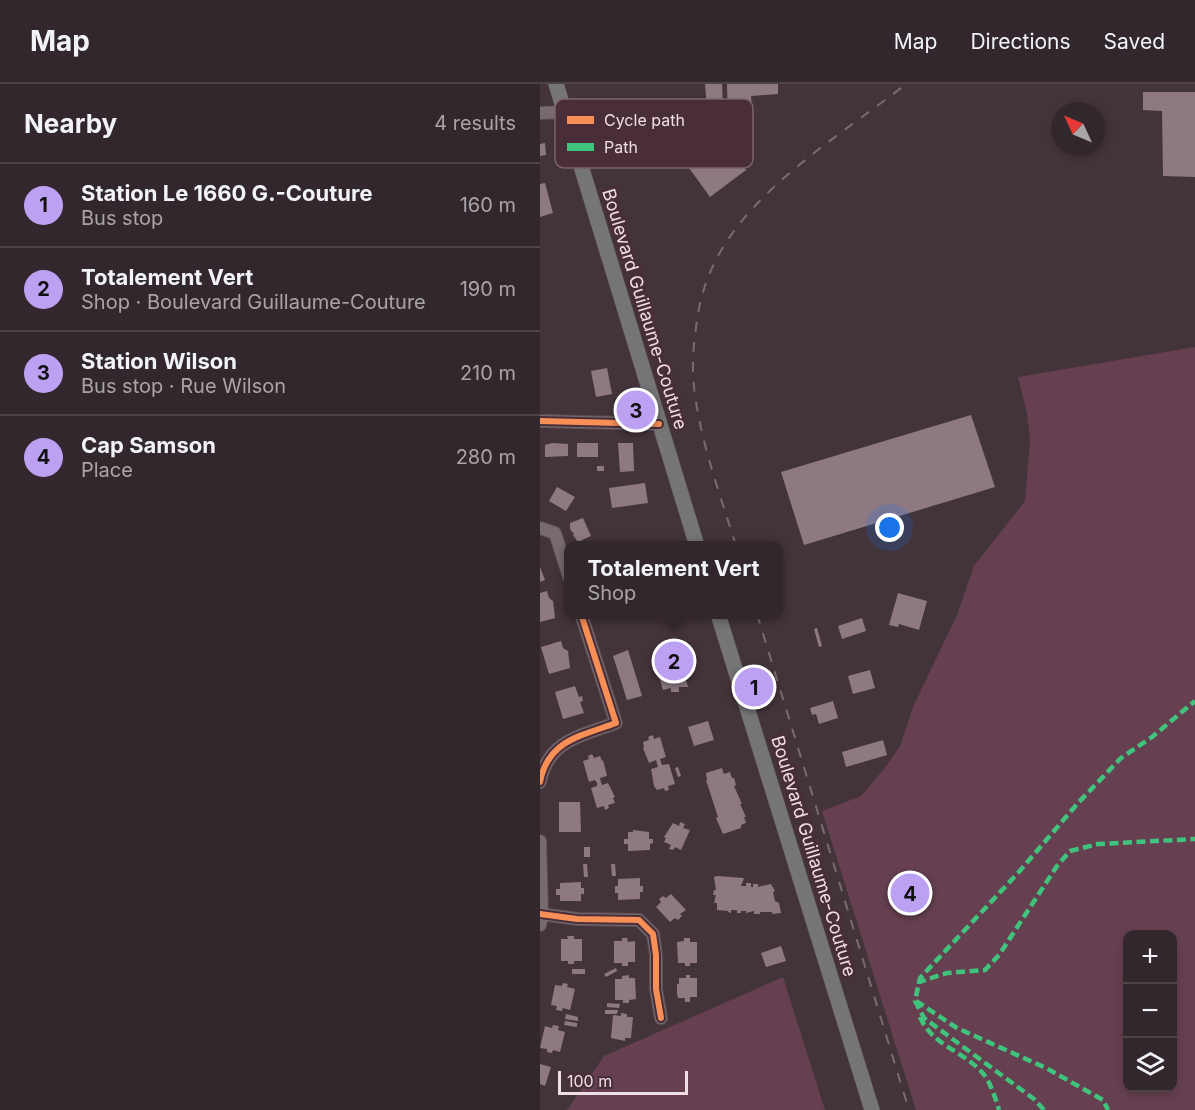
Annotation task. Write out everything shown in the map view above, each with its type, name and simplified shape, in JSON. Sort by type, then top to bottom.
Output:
[{"type":"main road","name":"Boulevard Guillaume-Couture","points":[[556,84],[561,99]]},
{"type":"main road","name":"Boulevard Guillaume-Couture","points":[[582,168],[695,541]]},
{"type":"main road","name":"Boulevard Guillaume-Couture","points":[[719,619],[872,1110]]},
{"type":"street","points":[[540,113],[555,112]]},
{"type":"street","points":[[540,421],[659,424]]},
{"type":"street","points":[[540,528],[555,533],[564,561]]},
{"type":"street","points":[[540,782],[543,767],[561,744],[616,723],[582,619]]},
{"type":"street","points":[[540,841],[540,917],[639,921],[653,934],[656,989],[661,1018]]},
{"type":"shaded area","points":[[1195,347],[1195,1110],[916,1110],[822,811],[861,796],[900,746],[913,707],[957,615],[974,566],[1025,501],[1030,440],[1027,413],[1018,377]]},
{"type":"shaded area","points":[[783,977],[825,1110],[567,1110],[604,1056]]},
{"type":"building","points":[[705,84],[722,84],[723,99],[706,99]]},
{"type":"building","points":[[727,84],[778,84],[778,94],[751,96],[751,99],[727,99]]},
{"type":"building","points":[[1143,92],[1195,92],[1195,177],[1163,176],[1162,111],[1143,110]]},
{"type":"building","points":[[545,143],[546,155],[540,156],[540,144]]},
{"type":"building","points":[[689,168],[745,168],[746,170],[710,197]]},
{"type":"building","points":[[545,183],[553,213],[540,217],[540,184]]},
{"type":"building","points":[[607,368],[612,394],[596,397],[591,371]]},
{"type":"building","points":[[971,415],[995,487],[804,545],[781,472]]},
{"type":"building","points":[[577,443],[598,443],[598,457],[577,457]]},
{"type":"building","points":[[618,443],[633,443],[634,471],[620,472]]},
{"type":"building","points":[[568,444],[568,456],[545,457],[545,445]]},
{"type":"building","points":[[597,466],[604,466],[604,471],[597,471]]},
{"type":"building","points":[[645,483],[648,503],[612,508],[609,488]]},
{"type":"building","points":[[557,487],[575,497],[566,511],[549,501]]},
{"type":"building","points":[[583,518],[591,536],[577,541],[570,529],[570,523]]},
{"type":"building","points":[[540,567],[545,580],[540,582]]},
{"type":"building","points":[[547,591],[549,598],[553,601],[555,618],[540,622],[540,593]]},
{"type":"building","points":[[898,593],[927,601],[919,630],[899,624],[898,627],[889,625]]},
{"type":"building","points":[[862,618],[866,631],[842,639],[838,626]]},
{"type":"building","points":[[817,628],[822,646],[819,647],[814,629]]},
{"type":"building","points":[[561,641],[563,648],[568,651],[570,668],[549,674],[541,647]]},
{"type":"building","points":[[628,650],[642,696],[627,700],[613,656]]},
{"type":"building","points":[[678,653],[688,687],[679,687],[679,692],[671,692],[671,688],[663,690],[657,670],[663,668],[660,659]]},
{"type":"building","points":[[870,670],[875,688],[853,694],[848,676]]},
{"type":"building","points":[[575,686],[579,697],[582,696],[583,701],[580,702],[584,713],[563,719],[555,692]]},
{"type":"building","points":[[833,701],[838,718],[819,724],[816,714],[812,715],[810,708]]},
{"type":"building","points":[[708,721],[714,740],[694,746],[688,727]]},
{"type":"building","points":[[653,735],[654,739],[660,737],[666,757],[660,759],[662,765],[669,764],[675,784],[668,786],[669,790],[665,791],[664,788],[657,790],[654,786],[651,769],[658,767],[656,760],[649,763],[643,748],[643,742],[649,740],[648,737]]},
{"type":"building","points":[[883,740],[887,755],[846,767],[842,752]]},
{"type":"building","points":[[592,754],[594,758],[600,756],[603,760],[607,776],[600,778],[601,782],[602,785],[608,783],[615,797],[613,798],[615,803],[608,805],[609,808],[605,810],[604,806],[597,808],[591,788],[597,786],[597,783],[595,780],[589,782],[583,761],[589,759],[588,756]]},
{"type":"building","points":[[678,767],[681,776],[678,777],[675,768]]},
{"type":"building","points":[[722,768],[724,774],[730,772],[734,778],[736,785],[734,786],[746,817],[744,817],[746,823],[741,825],[741,828],[723,834],[716,818],[718,817],[706,780],[706,773]]},
{"type":"building","points":[[559,802],[580,802],[581,832],[559,832]]},
{"type":"building","points":[[680,822],[685,824],[683,828],[690,830],[681,850],[675,847],[673,850],[669,849],[671,845],[664,842],[666,838],[664,837],[673,823],[679,826]]},
{"type":"building","points":[[633,830],[649,832],[649,839],[653,839],[650,850],[628,851],[628,844],[624,844],[624,839],[628,839],[628,832],[633,832]]},
{"type":"building","points":[[584,847],[590,847],[590,857],[584,857]]},
{"type":"building","points":[[583,864],[587,864],[588,877],[584,877]]},
{"type":"building","points":[[611,864],[615,864],[616,876],[612,876]]},
{"type":"building","points":[[714,877],[744,878],[741,886],[746,886],[746,883],[751,883],[751,887],[753,884],[758,884],[758,887],[771,884],[781,913],[754,914],[754,911],[746,913],[746,911],[741,911],[737,913],[737,910],[731,910],[731,913],[717,910],[717,903],[714,903],[716,895],[713,895],[716,890]]},
{"type":"building","points":[[640,878],[643,892],[640,892],[640,899],[618,900],[615,886],[618,886],[618,879]]},
{"type":"building","points":[[581,882],[584,894],[581,894],[581,901],[560,901],[560,895],[556,895],[556,889],[560,889],[560,883]]},
{"type":"building","points":[[671,894],[686,910],[680,914],[682,916],[678,920],[675,918],[670,922],[656,907],[661,902],[659,899]]},
{"type":"building","points":[[567,936],[582,939],[582,961],[568,964],[568,961],[561,961],[561,939],[568,939]]},
{"type":"building","points":[[622,938],[627,938],[628,942],[635,941],[635,962],[628,962],[628,966],[614,963],[614,941],[622,941]]},
{"type":"building","points":[[684,938],[690,938],[690,942],[697,942],[697,963],[690,963],[690,966],[678,963],[677,942],[684,941]]},
{"type":"building","points":[[781,946],[786,961],[766,967],[761,953]]},
{"type":"building","points":[[616,968],[617,971],[606,977],[604,974]]},
{"type":"building","points":[[572,969],[585,969],[585,974],[572,974]]},
{"type":"building","points":[[629,975],[629,978],[635,978],[636,999],[629,1000],[629,1003],[615,1000],[615,979],[622,979],[622,976]]},
{"type":"building","points":[[686,975],[690,975],[690,978],[697,978],[697,997],[690,997],[690,1002],[685,1002],[685,998],[678,998],[677,993],[679,978],[686,978]]},
{"type":"building","points":[[563,983],[575,989],[570,1010],[563,1008],[562,1011],[556,1010],[557,1006],[551,1005],[555,985],[562,986]]},
{"type":"building","points":[[607,1003],[620,1004],[619,1008],[607,1007]]},
{"type":"building","points":[[605,1010],[618,1010],[617,1014],[605,1014]]},
{"type":"building","points":[[621,1013],[627,1014],[627,1017],[633,1017],[631,1038],[625,1038],[625,1041],[611,1038],[613,1015],[621,1016]]},
{"type":"building","points":[[566,1014],[578,1017],[578,1021],[565,1019]]},
{"type":"building","points":[[565,1021],[577,1023],[577,1027],[564,1025]]},
{"type":"building","points":[[553,1025],[559,1026],[558,1030],[565,1032],[560,1052],[553,1050],[552,1053],[540,1048],[545,1026],[552,1028]]},
{"type":"building","points":[[540,1064],[551,1067],[545,1086],[540,1084]]},
{"type":"railway","points":[[734,541],[706,447],[694,387],[695,335],[702,294],[709,275],[724,245],[744,218],[768,193],[823,146],[906,84]]},
{"type":"railway","points":[[759,619],[909,1110]]},
{"type":"marked path","points":[[1044,1110],[1034,1099],[924,1018],[915,1001],[920,978],[1121,758],[1152,737],[1195,701]]},
{"type":"marked path","points":[[919,984],[919,982],[947,973],[985,970],[999,955],[1057,866],[1070,851],[1098,844],[1195,839]]},
{"type":"marked path","points":[[916,1001],[957,1028],[1046,1068],[1103,1100],[1108,1110]]},
{"type":"marked path","points":[[920,1017],[933,1035],[978,1068],[985,1076],[999,1110]]},
{"type":"cycle path","points":[[540,421],[659,424]]},
{"type":"cycle path","points":[[540,782],[544,768],[558,748],[579,736],[616,723],[583,619]]},
{"type":"cycle path","points":[[540,914],[577,919],[639,920],[653,934],[656,955],[656,989],[661,1018]]},
{"type":"place","name":"Station Wilson","points":[[636,410]]},
{"type":"place","name":"Totalement Vert","points":[[674,661]]},
{"type":"place","name":"Station Le 1660 G.-Couture","points":[[754,687]]},
{"type":"place","name":"Cap Samson","points":[[910,893]]}]
